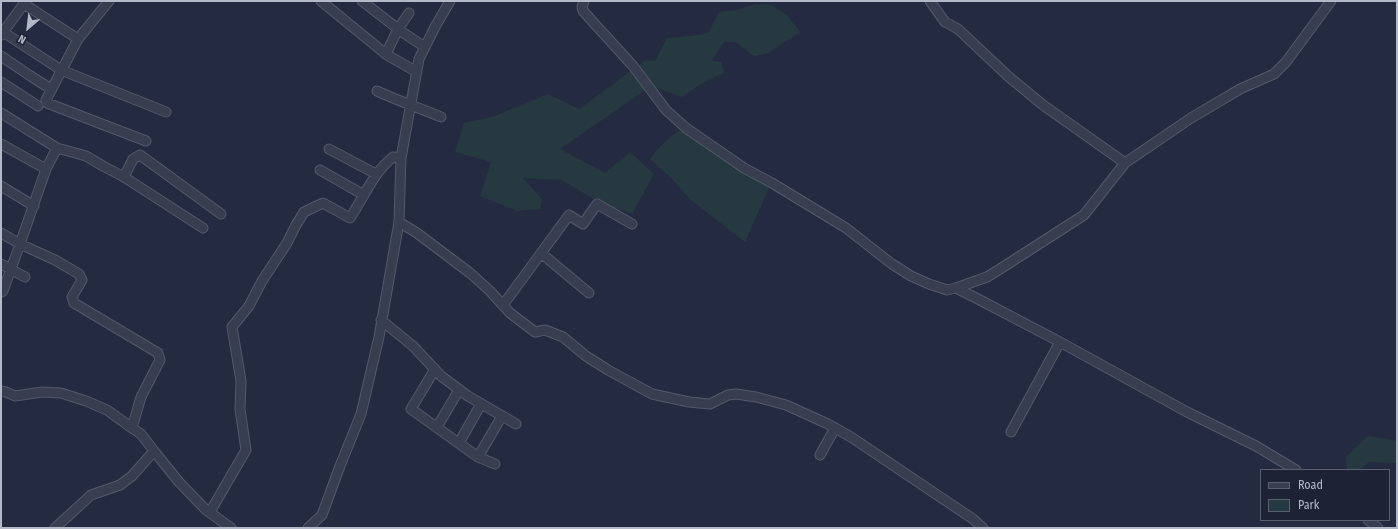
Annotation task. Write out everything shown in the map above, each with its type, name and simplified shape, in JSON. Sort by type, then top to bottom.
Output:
[{"type":"street","points":[[109,1],[78,39],[46,100],[47,103],[146,141]]},
{"type":"street","points":[[321,1],[386,54],[417,72]]},
{"type":"street","points":[[362,1],[398,29],[425,47]]},
{"type":"street","points":[[308,528],[322,515],[361,414],[381,320],[399,222],[400,158],[419,59],[450,1]]},
{"type":"street","points":[[584,1],[582,7],[583,11],[633,66],[666,110],[686,128],[744,168],[772,183],[846,228],[892,264],[911,276],[947,290],[987,277],[1000,270],[1084,215],[1126,163],[1191,118],[1240,89],[1274,74],[1286,62],[1331,1]]},
{"type":"street","points":[[930,1],[945,22],[958,28],[1009,77],[1032,96],[1126,163]]},
{"type":"street","points":[[78,39],[25,2],[2,34],[61,70],[166,112]]},
{"type":"street","points":[[386,54],[398,29],[409,13]]},
{"type":"street","points":[[1,56],[51,89]]},
{"type":"street","points":[[1,82],[38,106]]},
{"type":"street","points":[[377,91],[390,98],[411,104],[441,117]]},
{"type":"street","points":[[1,113],[57,148],[86,156],[124,177],[203,228]]},
{"type":"street","points":[[1,144],[46,169]]},
{"type":"street","points":[[1,292],[3,291],[46,169],[57,148]]},
{"type":"street","points":[[329,149],[376,174]]},
{"type":"street","points":[[124,177],[133,159],[140,155],[221,214]]},
{"type":"street","points":[[210,512],[246,450],[240,410],[241,380],[232,327],[249,306],[262,281],[287,243],[304,212],[323,203],[350,218],[376,174],[384,164],[393,157],[400,158]]},
{"type":"street","points":[[320,170],[364,195]]},
{"type":"street","points":[[1,186],[34,206]]},
{"type":"street","points":[[503,306],[569,215],[583,224],[597,204],[632,224]]},
{"type":"street","points":[[399,222],[417,233],[470,273],[490,291],[510,313],[535,332],[545,330],[563,337],[586,356],[652,394],[689,402],[710,404],[728,394],[736,394],[756,397],[786,405],[851,437],[973,519],[983,528]]},
{"type":"street","points":[[1,233],[80,274],[82,280],[72,297],[74,303],[158,353],[160,360],[142,397],[132,428]]},
{"type":"street","points":[[541,253],[589,293]]},
{"type":"street","points":[[1,264],[25,277]]},
{"type":"street","points":[[956,288],[1060,342],[1187,412],[1256,446],[1294,469]]},
{"type":"street","points":[[381,320],[413,346],[435,369],[459,390],[516,424]]},
{"type":"street","points":[[1011,432],[1060,342]]},
{"type":"street","points":[[435,369],[411,408],[478,457],[495,464]]},
{"type":"street","points":[[437,427],[459,390]]},
{"type":"street","points":[[1,391],[14,396],[42,392],[61,393],[107,410],[141,434],[179,482],[210,512],[231,528]]},
{"type":"street","points":[[459,443],[481,404]]},
{"type":"street","points":[[478,457],[502,416]]},
{"type":"street","points":[[820,455],[835,428]]},
{"type":"street","points":[[55,528],[91,495],[120,485],[132,476],[154,450]]},
{"type":"street","points":[[1369,521],[1378,528]]},
{"type":"green space","points":[[755,4],[771,5],[787,15],[800,32],[768,53],[754,56],[735,42],[724,42],[712,61],[721,62],[724,73],[699,85],[682,97],[651,86],[560,149],[605,173],[630,152],[654,174],[632,214],[600,203],[562,180],[523,178],[542,199],[540,209],[517,211],[480,196],[491,162],[455,152],[464,123],[492,117],[548,94],[579,109],[646,60],[655,61],[667,38],[699,35],[709,32],[719,12],[737,10]]},
{"type":"green space","points":[[683,128],[770,186],[745,242],[691,200],[670,177],[650,159],[665,142]]},
{"type":"green space","points":[[1368,436],[1397,441],[1397,463],[1369,462],[1360,469],[1347,469],[1346,457]]}]
